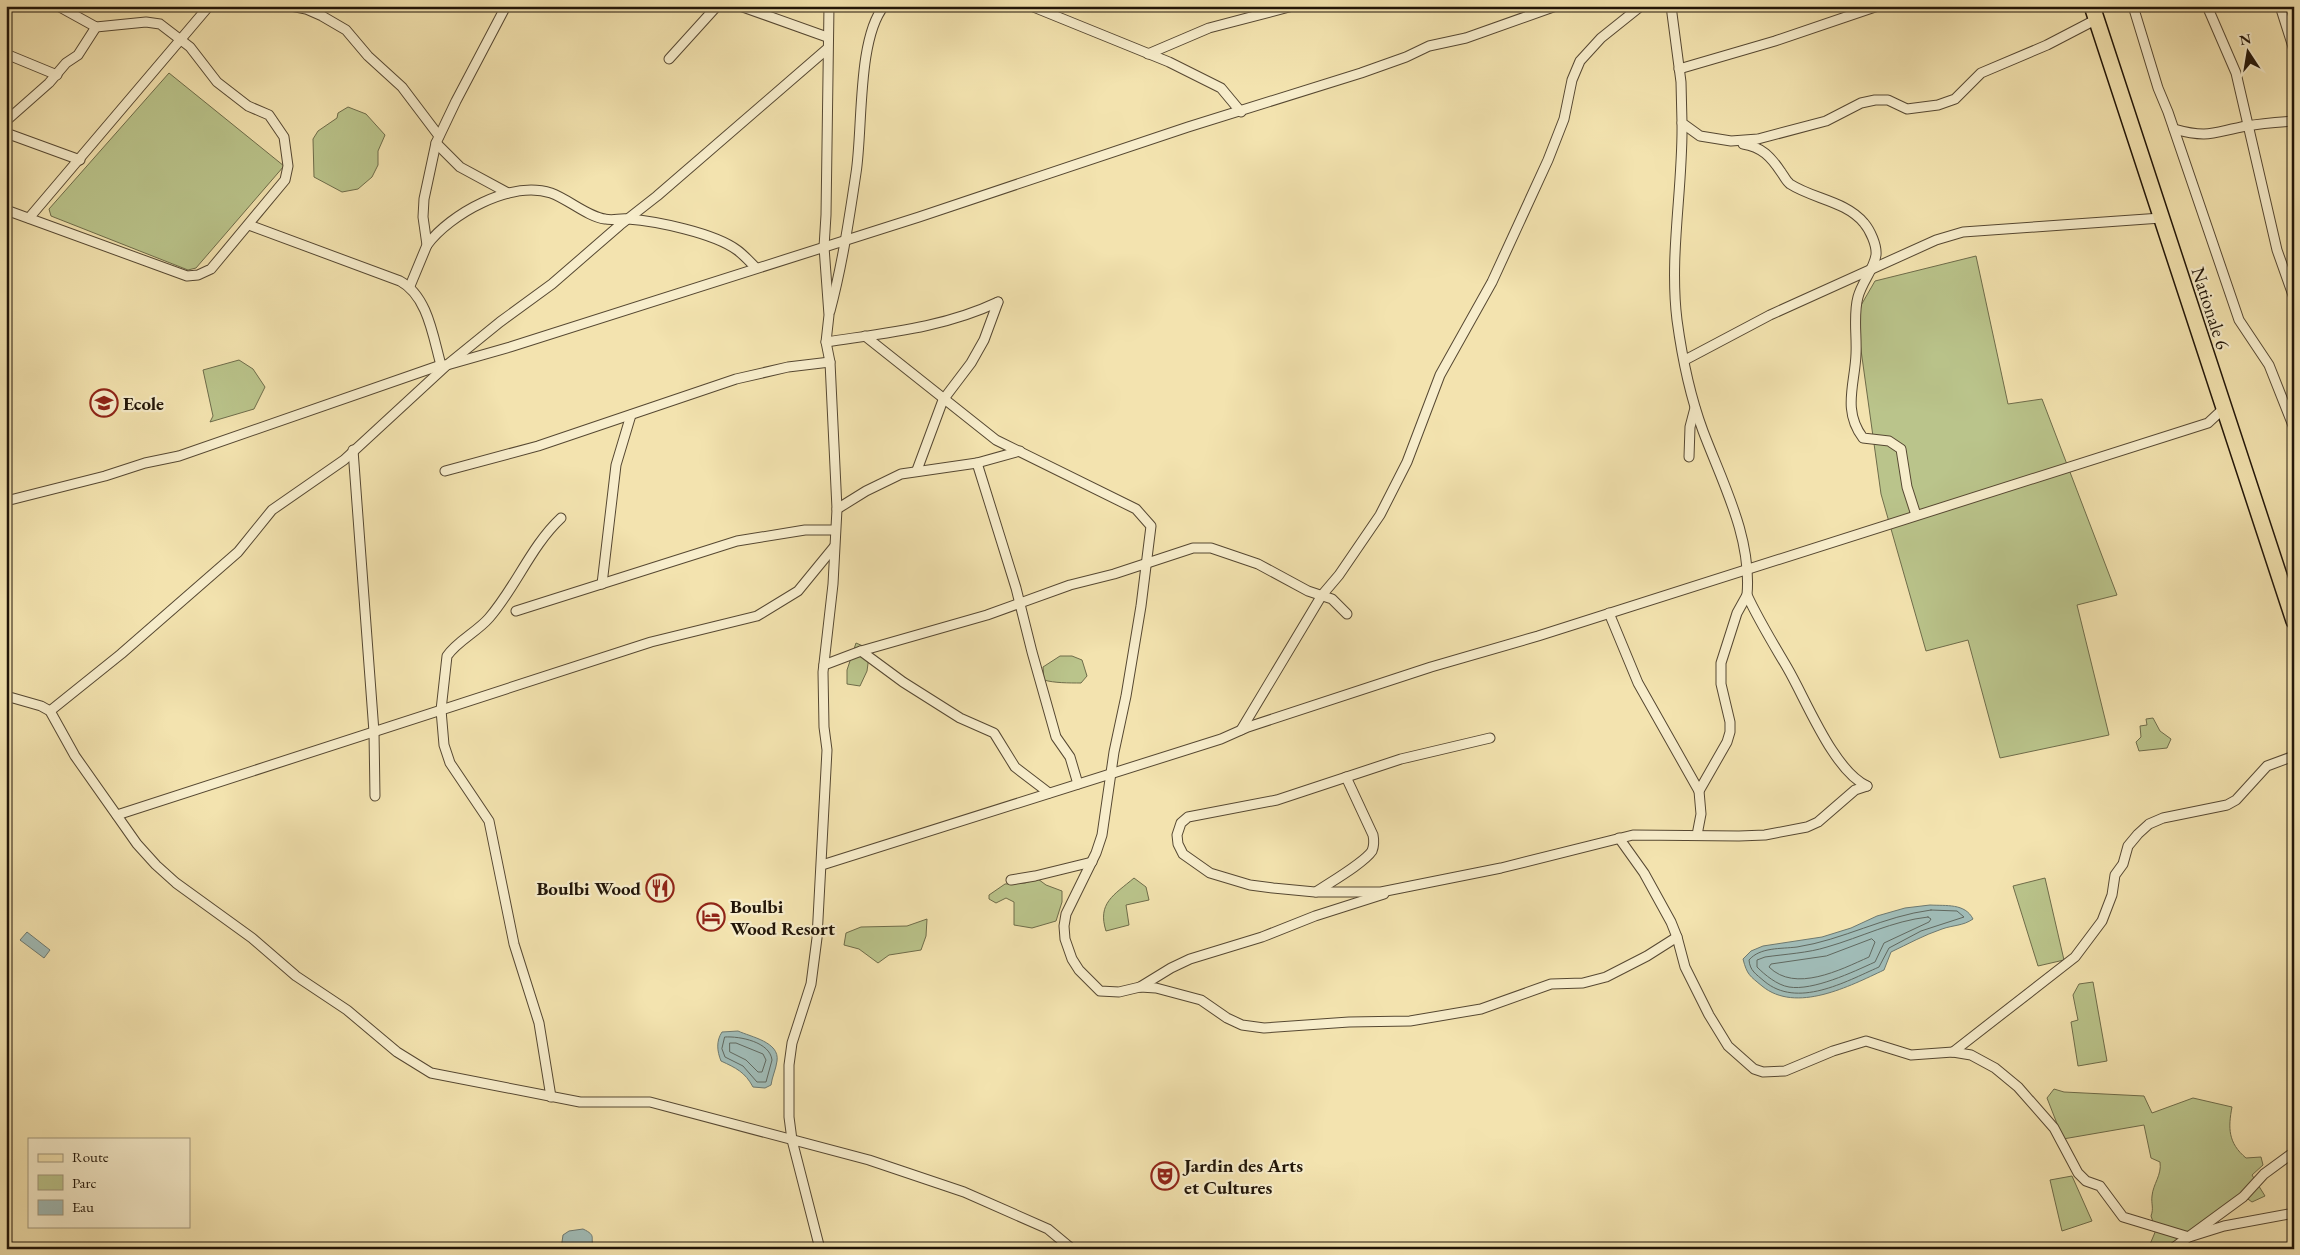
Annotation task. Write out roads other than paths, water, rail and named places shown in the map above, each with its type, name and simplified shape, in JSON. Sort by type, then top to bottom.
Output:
[{"type":"main road","name":"Nationale 6","points":[[2094,13],[2294,621]]},
{"type":"street","points":[[8,212],[187,276],[198,275],[211,269],[285,180],[288,154],[284,137],[269,115],[248,106],[217,82],[190,47],[180,38],[160,24],[146,22],[96,27],[58,6]]},
{"type":"street","points":[[29,218],[209,6]]},
{"type":"street","points":[[291,6],[306,9],[346,30],[368,56],[402,87],[438,140],[460,167],[508,193]]},
{"type":"street","points":[[427,245],[423,217],[424,199],[438,140],[506,6]]},
{"type":"street","points":[[669,59],[717,6]]},
{"type":"street","points":[[740,6],[827,37]]},
{"type":"street","points":[[829,6],[824,247],[830,315]]},
{"type":"street","points":[[820,1249],[792,1140],[789,1065],[792,1043],[811,984],[822,865],[827,750],[824,727],[824,665],[834,584],[837,509],[830,362],[826,342],[830,315],[843,263],[844,240],[856,172],[865,64],[876,16],[884,6]]},
{"type":"street","points":[[1031,6],[1148,54],[1220,88],[1241,112]]},
{"type":"street","points":[[1148,54],[1210,28],[1293,6]]},
{"type":"street","points":[[6,501],[106,476],[145,463],[179,456],[444,365],[824,247],[1188,127],[1361,73],[1430,46],[1466,38],[1556,6]]},
{"type":"street","points":[[1241,730],[1322,595],[1339,575],[1380,515],[1407,462],[1440,375],[1492,282],[1548,160],[1564,120],[1572,80],[1580,61],[1601,38],[1641,6]]},
{"type":"street","points":[[1671,6],[1683,112],[1675,287],[1677,320],[1695,407],[1738,521],[1746,569],[1746,595],[1737,613],[1721,663],[1721,684],[1730,722],[1730,732],[1727,742],[1699,791]]},
{"type":"street","points":[[1679,69],[1775,41],[1878,6]]},
{"type":"street","points":[[2133,6],[2158,88],[2174,129],[2239,320],[2269,365],[2294,428]]},
{"type":"street","points":[[2207,6],[2236,72],[2277,250],[2294,298]]},
{"type":"street","points":[[2280,6],[2294,50]]},
{"type":"street","points":[[1731,141],[1758,139],[1826,121],[1861,103],[1875,100],[1888,100],[1907,109],[1947,103],[1955,99],[1981,73],[2047,45],[2094,13]]},
{"type":"street","points":[[6,121],[57,74],[66,63],[78,55],[96,27]]},
{"type":"street","points":[[50,711],[121,654],[238,552],[272,510],[320,478],[353,450],[444,365],[552,284],[657,196],[827,48]]},
{"type":"street","points":[[6,54],[57,74]]},
{"type":"street","points":[[2174,129],[2196,135],[2210,135],[2247,126],[2294,120]]},
{"type":"street","points":[[1682,122],[1700,136],[1757,146],[1768,155],[1788,183],[1850,212],[1864,223],[1876,253],[1858,295],[1855,310],[1856,353],[1850,392],[1854,426],[1863,438],[1889,441],[1901,449],[1907,487],[1916,515]]},
{"type":"street","points":[[6,133],[80,160]]},
{"type":"street","points":[[410,286],[427,245],[440,230],[475,206],[508,193],[530,191],[549,192],[603,219],[628,219],[692,230],[736,249],[756,268]]},
{"type":"street","points":[[1684,360],[1762,319],[1936,240],[1963,232],[2161,218]]},
{"type":"street","points":[[249,225],[410,286],[426,315],[444,365]]},
{"type":"street","points":[[826,342],[931,326],[958,318],[998,302],[984,340],[971,363],[942,400],[917,470]]},
{"type":"street","points":[[865,336],[902,364],[942,400],[990,436],[1136,509],[1151,526],[1148,562],[1126,696],[1110,774],[1102,835],[1092,862],[1066,914],[1065,939],[1072,959],[1079,970],[1100,991],[1119,992],[1140,987],[1156,988],[1201,1000],[1227,1018],[1242,1025],[1264,1028],[1365,1021],[1410,1021],[1481,1009],[1541,987],[1583,983],[1606,977],[1647,956],[1677,937]]},
{"type":"street","points":[[444,471],[538,446],[762,371],[830,362]]},
{"type":"street","points":[[1689,457],[1690,427],[1695,407]]},
{"type":"street","points":[[822,865],[1221,739],[1241,730],[1431,667],[1609,613],[2208,423],[2223,409]]},
{"type":"street","points":[[602,584],[616,464],[631,415]]},
{"type":"street","points":[[353,450],[374,732],[375,796]]},
{"type":"street","points":[[837,509],[885,480],[900,474],[917,470],[977,463],[1020,451]]},
{"type":"street","points":[[977,463],[1020,602],[1056,737],[1070,757],[1078,784]]},
{"type":"street","points":[[552,1098],[539,1023],[514,944],[489,821],[450,764],[444,745],[441,710],[446,656],[450,650],[473,634],[488,620],[514,586],[543,539],[561,518]]},
{"type":"street","points":[[516,611],[737,541],[806,530],[835,530]]},
{"type":"street","points":[[117,814],[651,642],[757,616],[798,591],[834,547]]},
{"type":"street","points":[[824,665],[861,651],[987,615],[1070,584],[1114,574],[1193,548],[1211,548],[1258,564],[1308,591],[1332,599],[1347,614]]},
{"type":"street","points":[[1140,987],[1170,968],[1190,959],[1262,937],[1315,916],[1395,890],[1442,878],[1501,868],[1619,838],[1646,834],[1718,837],[1765,835],[1807,827],[1818,822],[1855,790],[1867,786],[1853,777],[1825,738],[1746,595]]},
{"type":"street","points":[[1609,613],[1638,683],[1699,791],[1701,814],[1697,835]]},
{"type":"street","points":[[861,651],[903,682],[960,718],[994,733],[1015,767],[1049,793]]},
{"type":"street","points":[[6,696],[41,706],[50,711],[75,756],[137,844],[176,883],[252,938],[296,976],[347,1010],[397,1052],[431,1073],[580,1102],[650,1102],[869,1160],[964,1192],[1048,1230],[1072,1249]]},
{"type":"street","points":[[1395,890],[1315,892],[1250,885],[1210,872],[1184,854],[1178,844],[1177,835],[1182,823],[1188,817],[1269,802],[1435,749],[1490,738]]},
{"type":"street","points":[[1952,1052],[2075,957],[2102,921],[2112,895],[2113,880],[2123,864],[2128,846],[2149,824],[2163,818],[2227,805],[2236,800],[2266,766],[2294,756]]},
{"type":"street","points":[[1315,892],[1353,867],[1371,852],[1374,845],[1373,835],[1346,777]]},
{"type":"street","points":[[1619,838],[1644,873],[1677,937],[1688,973],[1709,1015],[1728,1046],[1754,1069],[1763,1072],[1785,1071],[1833,1051],[1866,1041],[1910,1055],[1952,1052],[1972,1055],[2006,1076],[2018,1087],[2054,1128],[2078,1172],[2086,1181],[2100,1186],[2123,1217],[2189,1237],[2224,1226],[2294,1213]]},
{"type":"street","points":[[1011,880],[1092,862]]},
{"type":"street","points":[[2172,1249],[2243,1197],[2264,1174],[2294,1152]]},
{"type":"water","points":[[1930,905],[1954,906],[1965,910],[1973,919],[1929,934],[1891,952],[1884,970],[1839,989],[1807,997],[1791,998],[1776,994],[1762,986],[1752,977],[1744,964],[1743,959],[1751,951],[1763,946],[1822,937],[1851,928],[1877,916],[1905,908]]},
{"type":"water","points":[[27,932],[50,950],[44,958],[20,940]]},
{"type":"water","points":[[738,1031],[764,1041],[774,1049],[777,1061],[771,1085],[765,1088],[753,1087],[740,1071],[721,1061],[718,1046],[722,1032]]},
{"type":"water","points":[[583,1229],[592,1236],[594,1249],[561,1249],[563,1235],[569,1231]]},
{"type":"place","name":"Ecole","points":[[104,403]]},
{"type":"place","name":"Boulbi Wood","points":[[660,888]]},
{"type":"place","name":"Boulbi Wood Resort","points":[[711,917]]},
{"type":"place","name":"Jardin des Arts et Cultures","points":[[1165,1176]]}]
